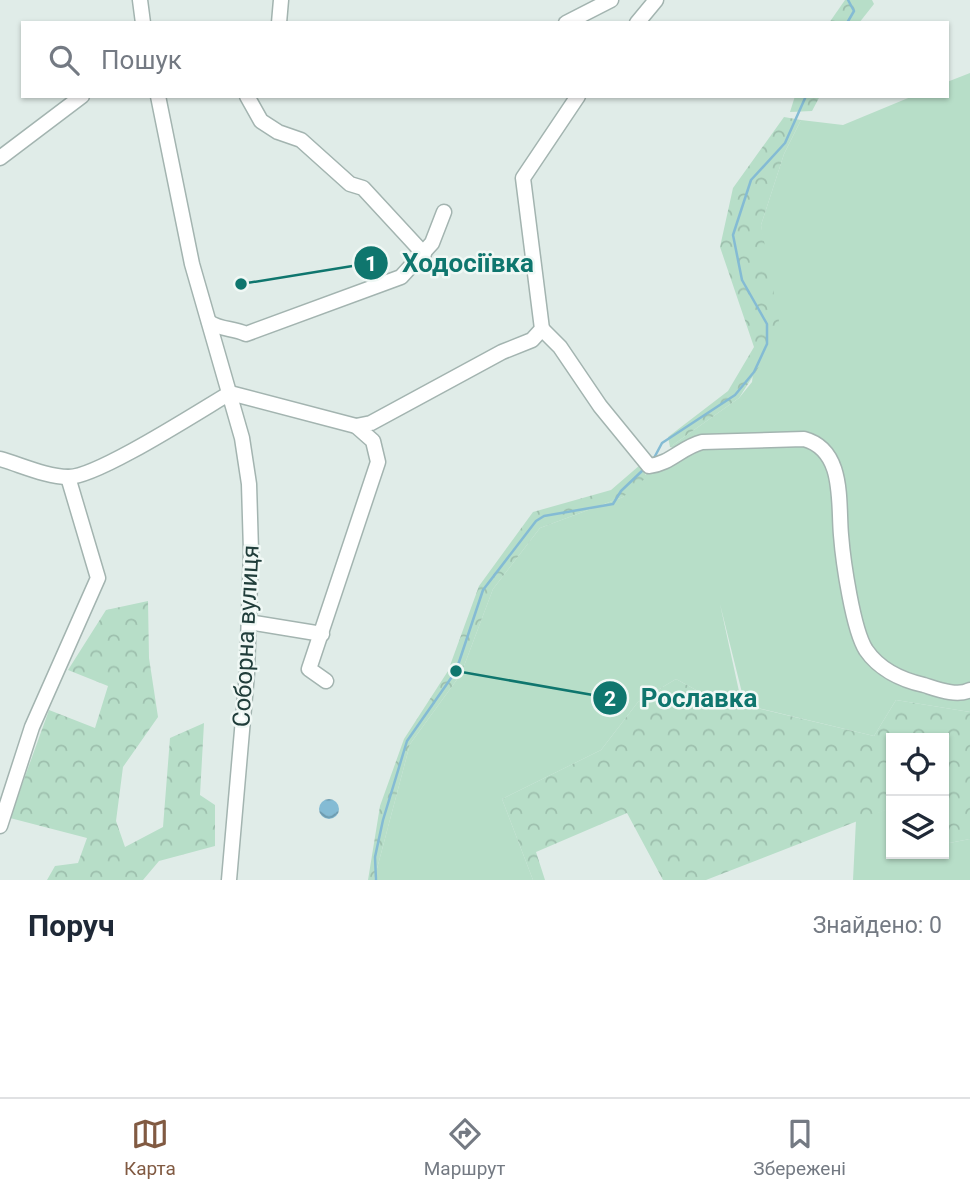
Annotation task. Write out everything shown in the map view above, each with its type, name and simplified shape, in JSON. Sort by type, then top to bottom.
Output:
[{"type":"street","points":[[140,0],[143,21]]},
{"type":"street","points":[[279,21],[281,0]]},
{"type":"street","points":[[570,21],[611,0]]},
{"type":"street","points":[[639,21],[656,0]]},
{"type":"street","points":[[0,158],[79,98]]},
{"type":"street","name":"Соборна вулиця","points":[[158,98],[192,264],[242,438],[249,484],[249,622],[229,880]]},
{"type":"street","points":[[248,98],[261,121],[278,132],[301,140],[350,184],[363,188],[424,254]]},
{"type":"street","points":[[577,98],[523,178],[542,330],[560,347],[600,406],[649,466],[663,465],[691,445],[702,442],[804,439],[817,443],[826,454],[838,484],[841,534],[854,612],[864,648],[882,668],[913,683],[964,693],[970,690]]},
{"type":"street","points":[[209,322],[220,329],[237,329],[246,334],[401,277],[424,254],[444,212]]},
{"type":"street","points":[[0,459],[68,477],[111,462],[230,393],[356,426],[371,423],[502,352],[532,340],[542,330]]},
{"type":"street","points":[[326,681],[309,669],[378,463],[373,442],[356,426]]},
{"type":"street","points":[[0,826],[32,727],[98,578],[68,477]]},
{"type":"street","points":[[249,622],[321,634]]},
{"type":"green space","points":[[845,0],[872,0],[874,4],[861,21],[830,21]]},
{"type":"green space","points":[[970,73],[970,712],[896,700],[874,736],[745,705],[720,604],[742,705],[707,696],[676,679],[638,702],[601,750],[502,799],[533,880],[374,880],[410,744],[461,674],[493,589],[540,528],[623,497],[673,448],[670,447],[739,398],[752,382],[766,266],[761,225],[784,154],[801,120],[843,125],[908,98],[949,98],[949,81]]},
{"type":"green space","points":[[794,98],[819,98],[812,111],[790,112]]},
{"type":"green space","points":[[784,117],[801,120],[784,154],[761,225],[781,332],[739,398],[670,447],[668,437],[728,391],[754,347],[720,247],[733,188]]},
{"type":"green space","points":[[640,465],[647,477],[623,497],[540,528],[493,589],[461,674],[410,744],[374,880],[368,880],[380,806],[404,739],[448,671],[479,586],[533,512],[611,490]]},
{"type":"green space","points":[[148,601],[149,658],[158,717],[123,767],[116,821],[125,847],[163,827],[170,738],[204,723],[200,795],[215,805],[215,846],[159,861],[143,880],[47,880],[55,866],[78,863],[87,838],[10,818],[49,710],[95,728],[108,686],[68,670],[106,610]]},
{"type":"green space","points":[[676,679],[707,696],[874,736],[896,700],[970,712],[970,839],[949,843],[949,733],[886,733],[886,810],[706,880],[663,880],[627,813],[536,852],[545,880],[533,880],[502,799],[601,750],[638,702]]},
{"type":"green space","points":[[886,810],[886,859],[949,859],[949,843],[970,839],[970,880],[853,880],[856,820]]},
{"type":"water","points":[[325,799],[333,799],[339,809],[333,819],[325,819],[319,813],[319,805]]},
{"type":"waterway","points":[[848,0],[854,11],[848,21]]},
{"type":"waterway","points":[[654,458],[662,443],[735,395],[754,372],[767,344],[767,324],[742,280],[733,235],[751,180],[785,143],[805,98]]},
{"type":"waterway","points":[[376,880],[375,857],[383,820],[407,741],[456,671],[483,590],[536,521],[544,516],[613,504],[621,491],[643,470]]},
{"type":"place","name":"Ходосіївка","points":[[241,284]]},
{"type":"place","name":"Рославка","points":[[456,671]]}]
